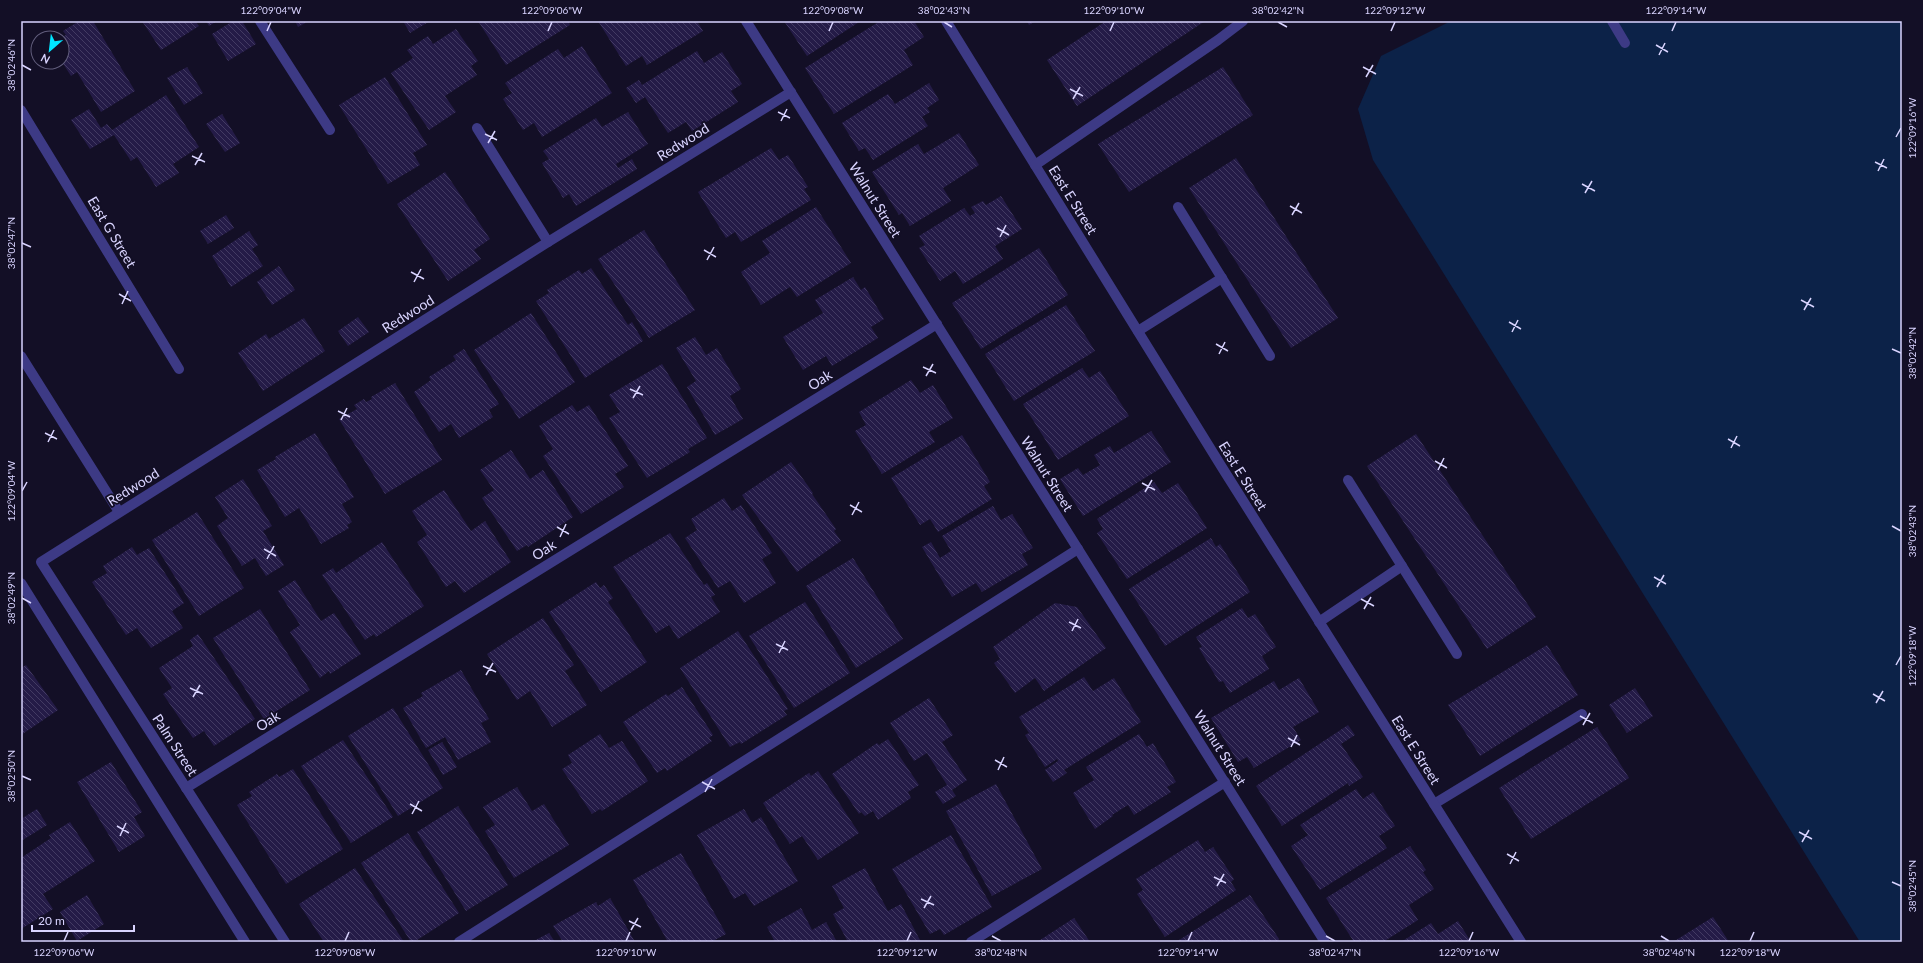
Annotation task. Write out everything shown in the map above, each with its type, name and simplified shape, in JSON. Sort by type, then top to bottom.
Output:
[{"type":"street","points":[[260,21],[330,130]]},
{"type":"street","name":"Walnut Street","points":[[746,21],[1325,942]]},
{"type":"street","name":"East E Street","points":[[946,21],[1319,622],[1522,942]]},
{"type":"street","points":[[1035,165],[1218,40],[1243,21]]},
{"type":"street","points":[[1612,21],[1626,42]]},
{"type":"street","name":"Redwood","points":[[41,562],[548,242],[791,92]]},
{"type":"street","name":"East G Street","points":[[21,110],[179,369]]},
{"type":"street","points":[[477,128],[548,242]]},
{"type":"street","points":[[1178,207],[1270,356]]},
{"type":"street","points":[[1138,331],[1222,278]]},
{"type":"street","name":"Oak","points":[[186,788],[937,324]]},
{"type":"street","points":[[21,356],[119,512]]},
{"type":"street","points":[[1348,480],[1457,654]]},
{"type":"street","points":[[459,942],[1078,549]]},
{"type":"street","name":"Palm Street","points":[[41,562],[285,942]]},
{"type":"street","points":[[1319,622],[1402,566]]},
{"type":"street","points":[[21,583],[245,942]]},
{"type":"street","points":[[1434,804],[1582,714]]},
{"type":"street","points":[[971,942],[1225,782]]},
{"type":"water","points":[[1451,21],[1902,21],[1902,942],[1860,942],[1373,160],[1358,109],[1381,56]]},
{"type":"building","points":[[79,21],[93,21],[135,91],[101,112],[77,72],[71,76],[67,70],[70,70],[70,30],[65,30]]},
{"type":"building","points":[[142,21],[195,21],[199,26],[161,50]]},
{"type":"building","points":[[206,21],[217,21],[209,26]]},
{"type":"building","points":[[233,21],[242,21],[256,44],[228,61],[212,34]]},
{"type":"building","points":[[295,21],[309,21],[298,27]]},
{"type":"building","points":[[403,21],[430,21],[410,33]]},
{"type":"building","points":[[478,21],[568,21],[570,25],[506,65]]},
{"type":"building","points":[[598,21],[697,21],[703,31],[647,65],[642,56],[626,66]]},
{"type":"building","points":[[784,21],[859,21],[859,22],[807,56]]},
{"type":"building","points":[[880,21],[914,21],[924,37],[904,50],[913,65],[834,114],[805,68]]},
{"type":"building","points":[[1027,21],[1035,21],[1029,25]]},
{"type":"building","points":[[1106,21],[1205,21],[1077,106],[1047,60]]},
{"type":"building","points":[[456,29],[478,61],[471,66],[477,75],[445,96],[456,112],[429,130],[391,73],[413,58],[407,50],[428,36],[433,44]]},
{"type":"building","points":[[582,46],[612,93],[542,137],[534,123],[523,130],[503,99],[512,93],[505,83],[558,49],[564,58]]},
{"type":"building","points":[[697,51],[704,63],[722,52],[742,84],[731,91],[738,102],[692,131],[686,122],[668,133],[645,97],[636,103],[626,88],[639,80],[642,85]]},
{"type":"building","points":[[187,67],[203,93],[184,105],[167,78]]},
{"type":"building","points":[[1223,67],[1253,115],[1129,192],[1098,144]]},
{"type":"building","points":[[385,77],[427,145],[413,153],[420,165],[388,184],[339,105]]},
{"type":"building","points":[[929,83],[939,100],[927,108],[930,112],[922,117],[928,126],[873,160],[865,148],[859,151],[842,123],[888,94],[895,104]]},
{"type":"building","points":[[166,95],[199,147],[173,164],[179,173],[156,187],[137,157],[131,161],[114,135],[90,149],[71,120],[89,109],[101,128],[107,124],[112,130]]},
{"type":"building","points":[[628,112],[648,144],[616,164],[618,168],[632,159],[637,169],[576,206],[569,194],[563,198],[542,163],[549,159],[543,151],[596,118],[602,127]]},
{"type":"building","points":[[222,114],[240,143],[225,152],[206,124]]},
{"type":"building","points":[[959,133],[979,165],[943,188],[951,201],[910,226],[902,213],[899,215],[872,172],[918,144],[924,154]]},
{"type":"building","points":[[771,148],[779,160],[788,155],[808,187],[804,189],[811,200],[741,242],[735,232],[726,238],[698,192]]},
{"type":"building","points":[[1236,158],[1338,318],[1291,348],[1189,188]]},
{"type":"building","points":[[445,172],[490,239],[474,250],[481,259],[448,281],[397,204]]},
{"type":"building","points":[[1001,196],[1022,229],[995,246],[1003,259],[963,284],[955,271],[940,281],[919,248],[925,245],[919,236],[964,208],[970,216],[975,213],[971,207],[983,201],[986,205]]},
{"type":"building","points":[[816,207],[851,263],[797,297],[790,287],[761,305],[741,272],[770,253],[762,241]]},
{"type":"building","points":[[226,215],[234,228],[208,244],[200,231]]},
{"type":"building","points":[[644,230],[695,310],[649,338],[598,259]]},
{"type":"building","points":[[249,231],[258,245],[252,249],[263,266],[231,287],[212,256]]},
{"type":"building","points":[[1039,248],[1068,295],[981,349],[952,303]]},
{"type":"building","points":[[279,266],[295,290],[272,305],[257,282]]},
{"type":"building","points":[[591,268],[628,325],[632,322],[643,341],[585,378],[536,301],[549,293],[547,290],[579,270],[582,274]]},
{"type":"building","points":[[853,277],[861,290],[865,287],[884,319],[871,327],[878,338],[832,366],[826,356],[803,370],[783,337],[823,313],[815,300]]},
{"type":"building","points":[[1066,305],[1095,351],[1014,401],[985,354]]},
{"type":"building","points":[[531,313],[575,382],[519,419],[474,350]]},
{"type":"building","points":[[358,317],[369,332],[348,346],[338,331]]},
{"type":"building","points":[[304,318],[325,351],[263,391],[238,353],[266,334],[269,339]]},
{"type":"building","points":[[695,337],[706,355],[717,348],[741,389],[730,396],[743,419],[715,435],[687,387],[696,381],[676,348]]},
{"type":"building","points":[[464,349],[499,404],[489,410],[493,417],[459,438],[451,424],[439,432],[414,392],[431,380],[429,377],[456,360],[453,356]]},
{"type":"building","points":[[662,364],[707,438],[688,449],[690,452],[647,478],[609,418],[620,412],[609,395]]},
{"type":"building","points":[[1082,368],[1089,378],[1100,371],[1129,416],[1058,460],[1023,404]]},
{"type":"building","points":[[911,380],[920,393],[933,385],[953,418],[929,432],[935,442],[882,474],[855,431],[866,425],[859,412]]},
{"type":"building","points":[[395,383],[442,460],[385,494],[339,419],[357,409],[354,405],[364,399],[366,402],[372,399],[371,397]]},
{"type":"building","points":[[572,405],[577,412],[589,405],[628,466],[615,474],[624,487],[581,514],[543,456],[553,449],[539,426]]},
{"type":"building","points":[[1151,431],[1171,462],[1083,516],[1060,479],[1078,468],[1083,475],[1100,465],[1094,455],[1110,446],[1114,453]]},
{"type":"building","points":[[315,433],[354,497],[342,504],[352,522],[347,525],[349,528],[321,544],[299,508],[285,517],[257,470],[276,459],[275,457]]},
{"type":"building","points":[[1416,434],[1536,617],[1487,649],[1367,466]]},
{"type":"building","points":[[962,435],[990,482],[984,486],[992,499],[938,532],[930,519],[920,525],[891,478]]},
{"type":"building","points":[[511,450],[530,479],[543,470],[573,517],[528,547],[527,545],[517,551],[482,498],[494,490],[480,470]]},
{"type":"building","points":[[791,462],[836,529],[834,531],[841,541],[797,572],[742,495]]},
{"type":"building","points":[[243,479],[272,526],[263,531],[284,565],[266,576],[255,558],[242,566],[217,526],[228,518],[215,497]]},
{"type":"building","points":[[1154,482],[1162,493],[1178,483],[1207,528],[1127,579],[1097,533],[1103,529],[1097,519]]},
{"type":"building","points":[[444,490],[471,531],[485,521],[511,562],[464,593],[455,581],[446,587],[417,542],[427,535],[412,511]]},
{"type":"building","points":[[724,498],[732,511],[741,505],[772,553],[762,559],[776,583],[744,603],[730,581],[718,588],[685,538],[697,530],[691,519]]},
{"type":"building","points":[[993,506],[1001,520],[1012,514],[1033,548],[1022,554],[1028,565],[982,592],[976,583],[952,597],[922,547],[931,542],[940,558],[951,551],[942,536]]},
{"type":"building","points":[[197,512],[244,588],[199,616],[152,540]]},
{"type":"building","points":[[670,533],[704,585],[707,583],[715,595],[711,597],[720,612],[678,639],[669,625],[656,633],[613,567]]},
{"type":"building","points":[[1211,538],[1216,547],[1220,544],[1250,592],[1165,646],[1129,589]]},
{"type":"building","points":[[382,542],[424,606],[376,637],[374,634],[365,640],[322,575],[333,568],[336,573]]},
{"type":"building","points":[[132,547],[137,555],[149,548],[184,603],[172,611],[183,628],[151,648],[137,628],[126,635],[92,582],[107,573],[103,566]]},
{"type":"building","points":[[853,558],[903,639],[856,668],[806,586]]},
{"type":"building","points":[[295,580],[321,621],[334,613],[361,654],[330,674],[329,671],[320,678],[290,632],[300,625],[278,591]]},
{"type":"building","points":[[596,582],[600,588],[604,585],[613,598],[608,602],[647,662],[601,692],[549,612]]},
{"type":"building","points":[[805,602],[850,673],[794,708],[749,636]]},
{"type":"building","points":[[1055,603],[1077,607],[1106,648],[1044,691],[1035,678],[1015,693],[994,663],[1000,659],[993,647]]},
{"type":"building","points":[[1242,608],[1248,618],[1255,614],[1276,647],[1262,656],[1269,669],[1230,693],[1223,681],[1219,682],[1199,648],[1202,647],[1196,637]]},
{"type":"building","points":[[260,609],[310,690],[264,719],[213,638]]},
{"type":"building","points":[[543,618],[574,665],[565,671],[587,705],[552,727],[530,691],[517,700],[487,654]]},
{"type":"building","points":[[738,631],[788,709],[784,711],[787,715],[741,744],[740,742],[730,747],[680,668]]},
{"type":"building","points":[[198,634],[255,719],[214,746],[204,731],[193,738],[163,694],[172,688],[159,668],[193,646],[190,640]]},
{"type":"building","points":[[1547,645],[1578,695],[1480,756],[1448,705]]},
{"type":"building","points":[[26,665],[58,710],[21,735],[21,668]]},
{"type":"building","points":[[461,670],[489,719],[481,723],[491,742],[458,760],[445,737],[426,748],[403,708],[423,696],[421,693]]},
{"type":"building","points":[[1084,677],[1093,691],[1114,678],[1141,722],[1064,770],[1067,773],[1053,782],[1045,770],[1058,761],[1057,759],[1045,767],[1025,735],[1029,733],[1019,717]]},
{"type":"building","points":[[1299,678],[1319,712],[1293,727],[1301,740],[1254,768],[1247,757],[1238,762],[1211,718],[1274,681],[1279,690]]},
{"type":"building","points":[[682,687],[713,735],[709,738],[712,741],[667,771],[665,768],[657,773],[623,722],[666,694],[668,696]]},
{"type":"building","points":[[1635,688],[1653,716],[1627,733],[1609,705]]},
{"type":"building","points":[[929,698],[953,735],[942,742],[967,780],[952,790],[956,796],[943,804],[935,792],[947,785],[927,753],[914,761],[890,723]]},
{"type":"building","points":[[393,708],[443,788],[398,816],[348,736]]},
{"type":"building","points":[[1348,725],[1355,735],[1341,744],[1363,777],[1349,786],[1348,783],[1282,826],[1256,786]]},
{"type":"building","points":[[1597,727],[1629,778],[1531,839],[1499,788]]},
{"type":"building","points":[[600,734],[609,748],[622,741],[648,781],[602,811],[600,809],[592,814],[562,769],[572,763],[568,755]]},
{"type":"building","points":[[1139,734],[1147,747],[1153,743],[1176,782],[1167,787],[1171,792],[1134,815],[1128,805],[1112,815],[1113,816],[1095,829],[1073,793],[1094,780],[1086,767]]},
{"type":"building","points":[[888,739],[919,785],[908,792],[911,798],[878,820],[873,811],[865,816],[861,812],[859,814],[832,774],[877,743],[879,745]]},
{"type":"building","points":[[343,740],[393,817],[351,843],[301,766]]},
{"type":"building","points":[[442,742],[457,767],[443,775],[428,750]]},
{"type":"building","points":[[111,762],[142,812],[134,817],[145,836],[119,852],[77,782]]},
{"type":"building","points":[[293,769],[343,849],[286,884],[237,805],[252,796],[249,792],[277,774],[279,777]]},
{"type":"building","points":[[818,771],[859,833],[818,860],[802,836],[790,844],[763,803],[809,773],[811,776]]},
{"type":"building","points":[[996,784],[1042,869],[992,896],[946,811]]},
{"type":"building","points":[[517,787],[532,811],[544,804],[569,845],[514,878],[485,831],[495,825],[483,807]]},
{"type":"building","points":[[1356,789],[1363,799],[1373,792],[1395,826],[1379,836],[1387,848],[1320,890],[1291,846],[1308,835],[1300,825]]},
{"type":"building","points":[[458,806],[508,885],[466,911],[417,832]]},
{"type":"building","points":[[37,809],[47,825],[21,841],[21,819]]},
{"type":"building","points":[[744,809],[752,823],[761,817],[798,881],[754,906],[745,893],[734,899],[697,835]]},
{"type":"building","points":[[70,822],[95,861],[43,894],[53,909],[21,929],[21,858],[51,838],[49,835]]},
{"type":"building","points":[[408,833],[459,913],[414,942],[411,942],[361,863]]},
{"type":"building","points":[[951,835],[992,907],[944,935],[940,929],[930,934],[892,869]]},
{"type":"building","points":[[1198,840],[1205,852],[1213,847],[1234,879],[1231,882],[1236,890],[1165,937],[1137,894],[1143,890],[1136,879]]},
{"type":"building","points":[[1410,846],[1426,870],[1423,872],[1434,889],[1409,905],[1418,920],[1383,942],[1354,942],[1326,898]]},
{"type":"building","points":[[681,853],[726,934],[711,942],[668,942],[633,880]]},
{"type":"building","points":[[355,868],[404,942],[324,942],[299,904]]},
{"type":"building","points":[[865,868],[888,911],[901,904],[921,942],[848,942],[833,914],[844,908],[832,886]]},
{"type":"building","points":[[87,895],[104,924],[77,941],[60,912]]},
{"type":"building","points":[[1250,895],[1279,939],[1278,942],[1176,942]]},
{"type":"building","points":[[610,898],[635,942],[563,942],[553,926],[596,902],[598,906]]},
{"type":"building","points":[[801,908],[812,930],[826,922],[837,942],[775,942],[767,927]]},
{"type":"building","points":[[1713,917],[1729,942],[1673,942]]},
{"type":"building","points":[[1074,918],[1090,942],[1037,942]]},
{"type":"building","points":[[1458,921],[1471,942],[1401,942],[1431,923],[1438,934]]},
{"type":"building","points":[[549,933],[555,942],[532,942]]}]
